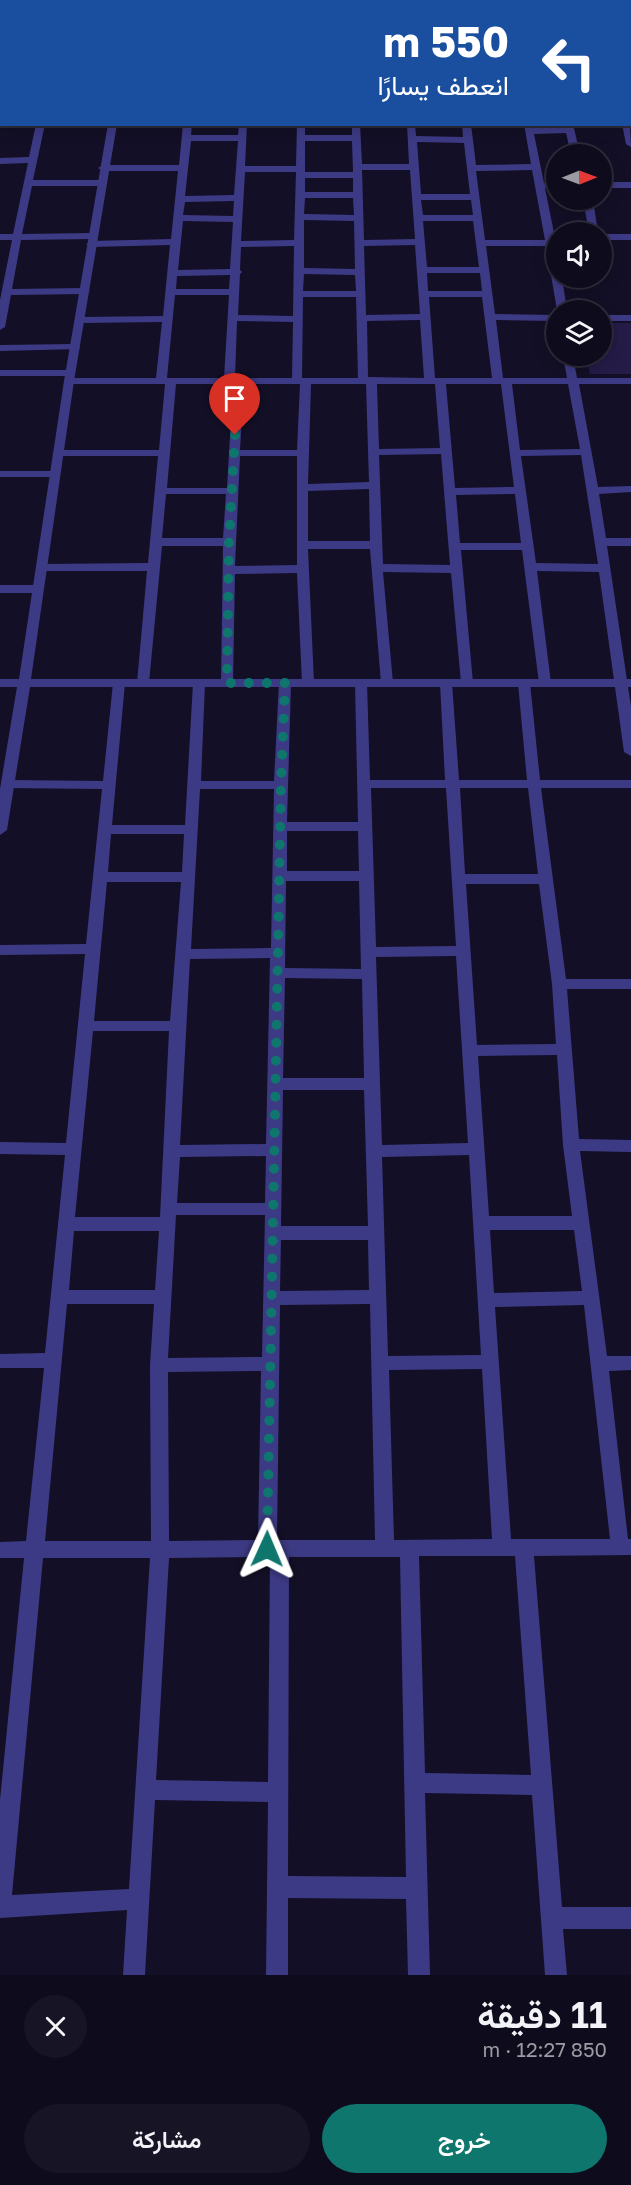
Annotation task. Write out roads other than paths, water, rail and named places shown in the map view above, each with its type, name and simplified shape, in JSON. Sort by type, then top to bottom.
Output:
[{"type":"street","points":[[19,0],[70,0]]},
{"type":"street","points":[[0,327],[41,126]]},
{"type":"street","points":[[0,830],[69,377],[81,320],[103,168],[113,126]]},
{"type":"street","points":[[143,683],[164,453],[168,319],[188,126]]},
{"type":"street","points":[[227,683],[228,570],[234,453],[233,318],[243,126]]},
{"type":"street","points":[[301,126],[297,319],[301,381],[302,569],[308,683]]},
{"type":"street","points":[[356,126],[359,272],[374,452],[377,568],[387,683]]},
{"type":"street","points":[[411,126],[426,318],[445,451],[467,683]]},
{"type":"street","points":[[466,126],[474,168],[491,317],[517,453],[545,683]]},
{"type":"street","points":[[628,126],[631,144]]},
{"type":"street","points":[[548,222],[529,128],[569,127],[573,144]]},
{"type":"street","points":[[186,138],[242,138]]},
{"type":"street","points":[[300,138],[357,138]]},
{"type":"street","points":[[411,140],[468,140]]},
{"type":"street","points":[[0,160],[33,160]]},
{"type":"street","points":[[240,168],[299,172],[414,167]]},
{"type":"street","points":[[474,168],[535,167]]},
{"type":"street","points":[[103,168],[182,168]]},
{"type":"street","points":[[28,183],[101,183]]},
{"type":"street","points":[[612,185],[631,184]]},
{"type":"street","points":[[539,186],[546,186]]},
{"type":"street","points":[[298,195],[358,195]]},
{"type":"street","points":[[417,198],[476,197]]},
{"type":"street","points":[[181,199],[240,198]]},
{"type":"street","points":[[299,217],[357,218]]},
{"type":"street","points":[[178,218],[239,219]]},
{"type":"street","points":[[418,218],[478,218]]},
{"type":"street","points":[[0,237],[176,242]]},
{"type":"street","points":[[612,237],[631,237]]},
{"type":"street","points":[[481,243],[546,239]]},
{"type":"street","points":[[359,243],[419,242]]},
{"type":"street","points":[[238,244],[297,243]]},
{"type":"street","points":[[422,270],[484,270]]},
{"type":"street","points":[[298,271],[359,272]]},
{"type":"street","points":[[174,273],[237,272]]},
{"type":"street","points":[[7,292],[85,291]]},
{"type":"street","points":[[171,292],[235,292]]},
{"type":"street","points":[[297,294],[361,294]]},
{"type":"street","points":[[424,294],[488,294]]},
{"type":"street","points":[[491,317],[546,318]]},
{"type":"street","points":[[233,318],[297,319]]},
{"type":"street","points":[[363,318],[426,318]]},
{"type":"street","points":[[612,318],[631,318]]},
{"type":"street","points":[[81,320],[168,319]]},
{"type":"street","points":[[0,348],[75,347]]},
{"type":"street","points":[[570,366],[626,683],[631,752]]},
{"type":"street","points":[[0,373],[166,381],[631,381]]},
{"type":"street","points":[[374,452],[445,451]]},
{"type":"street","points":[[517,453],[585,452]]},
{"type":"street","points":[[58,453],[164,453]]},
{"type":"street","points":[[234,453],[301,453]]},
{"type":"street","points":[[0,474],[54,474]]},
{"type":"street","points":[[302,488],[375,485]]},
{"type":"street","points":[[593,491],[631,489]]},
{"type":"street","points":[[449,492],[520,490]]},
{"type":"street","points":[[161,491],[231,491]]},
{"type":"street","points":[[155,542],[229,542]]},
{"type":"street","points":[[601,542],[631,542]]},
{"type":"street","points":[[303,545],[377,545]]},
{"type":"street","points":[[453,547],[528,546]]},
{"type":"street","points":[[41,568],[153,567]]},
{"type":"street","points":[[531,567],[605,568]]},
{"type":"street","points":[[377,568],[455,569]]},
{"type":"street","points":[[228,570],[302,569]]},
{"type":"street","points":[[0,589],[37,589]]},
{"type":"street","points":[[0,683],[626,683]]},
{"type":"street","points":[[119,683],[72,1149],[35,1550],[5,1791],[0,1907],[139,1899]]},
{"type":"street","points":[[134,1975],[160,1549],[159,1365],[177,1026],[189,877],[199,683]]},
{"type":"street","points":[[277,1975],[279,1792],[271,1364],[273,1150],[277,1084],[281,785],[285,683]]},
{"type":"street","points":[[361,683],[362,784],[369,952],[385,1548]]},
{"type":"street","points":[[446,683],[450,784],[459,879],[476,1149],[483,1222],[502,1547]]},
{"type":"street","points":[[0,1550],[626,1547],[571,1145],[562,1049],[559,984],[524,683]]},
{"type":"street","points":[[8,784],[108,785]]},
{"type":"street","points":[[362,784],[631,784]]},
{"type":"street","points":[[193,785],[281,785]]},
{"type":"street","points":[[281,827],[365,826]]},
{"type":"street","points":[[104,830],[191,829]]},
{"type":"street","points":[[280,876],[366,876]]},
{"type":"street","points":[[100,877],[189,877]]},
{"type":"street","points":[[459,879],[546,879]]},
{"type":"street","points":[[0,950],[92,949]]},
{"type":"street","points":[[369,952],[463,951]]},
{"type":"street","points":[[182,954],[279,953]]},
{"type":"street","points":[[279,973],[369,974]]},
{"type":"street","points":[[559,984],[631,984]]},
{"type":"street","points":[[85,1026],[177,1026]]},
{"type":"street","points":[[470,1051],[562,1049]]},
{"type":"street","points":[[277,1084],[372,1084]]},
{"type":"street","points":[[571,1145],[631,1146]]},
{"type":"street","points":[[0,1148],[72,1149]]},
{"type":"street","points":[[374,1151],[476,1149]]},
{"type":"street","points":[[172,1151],[273,1150]]},
{"type":"street","points":[[65,1224],[273,1209]]},
{"type":"street","points":[[483,1222],[582,1223]]},
{"type":"street","points":[[273,1233],[376,1233]]},
{"type":"street","points":[[59,1297],[163,1298]]},
{"type":"street","points":[[272,1298],[377,1297]]},
{"type":"street","points":[[486,1300],[592,1298]]},
{"type":"street","points":[[0,1361],[54,1360]]},
{"type":"street","points":[[379,1363],[490,1362]]},
{"type":"street","points":[[600,1364],[631,1363]]},
{"type":"street","points":[[159,1365],[271,1364]]},
{"type":"street","points":[[524,1547],[556,1975]]},
{"type":"street","points":[[409,1548],[419,1975]]},
{"type":"street","points":[[413,1783],[540,1785]]},
{"type":"street","points":[[146,1790],[279,1792]]},
{"type":"street","points":[[278,1887],[417,1888]]},
{"type":"street","points":[[551,1918],[631,1918]]}]
